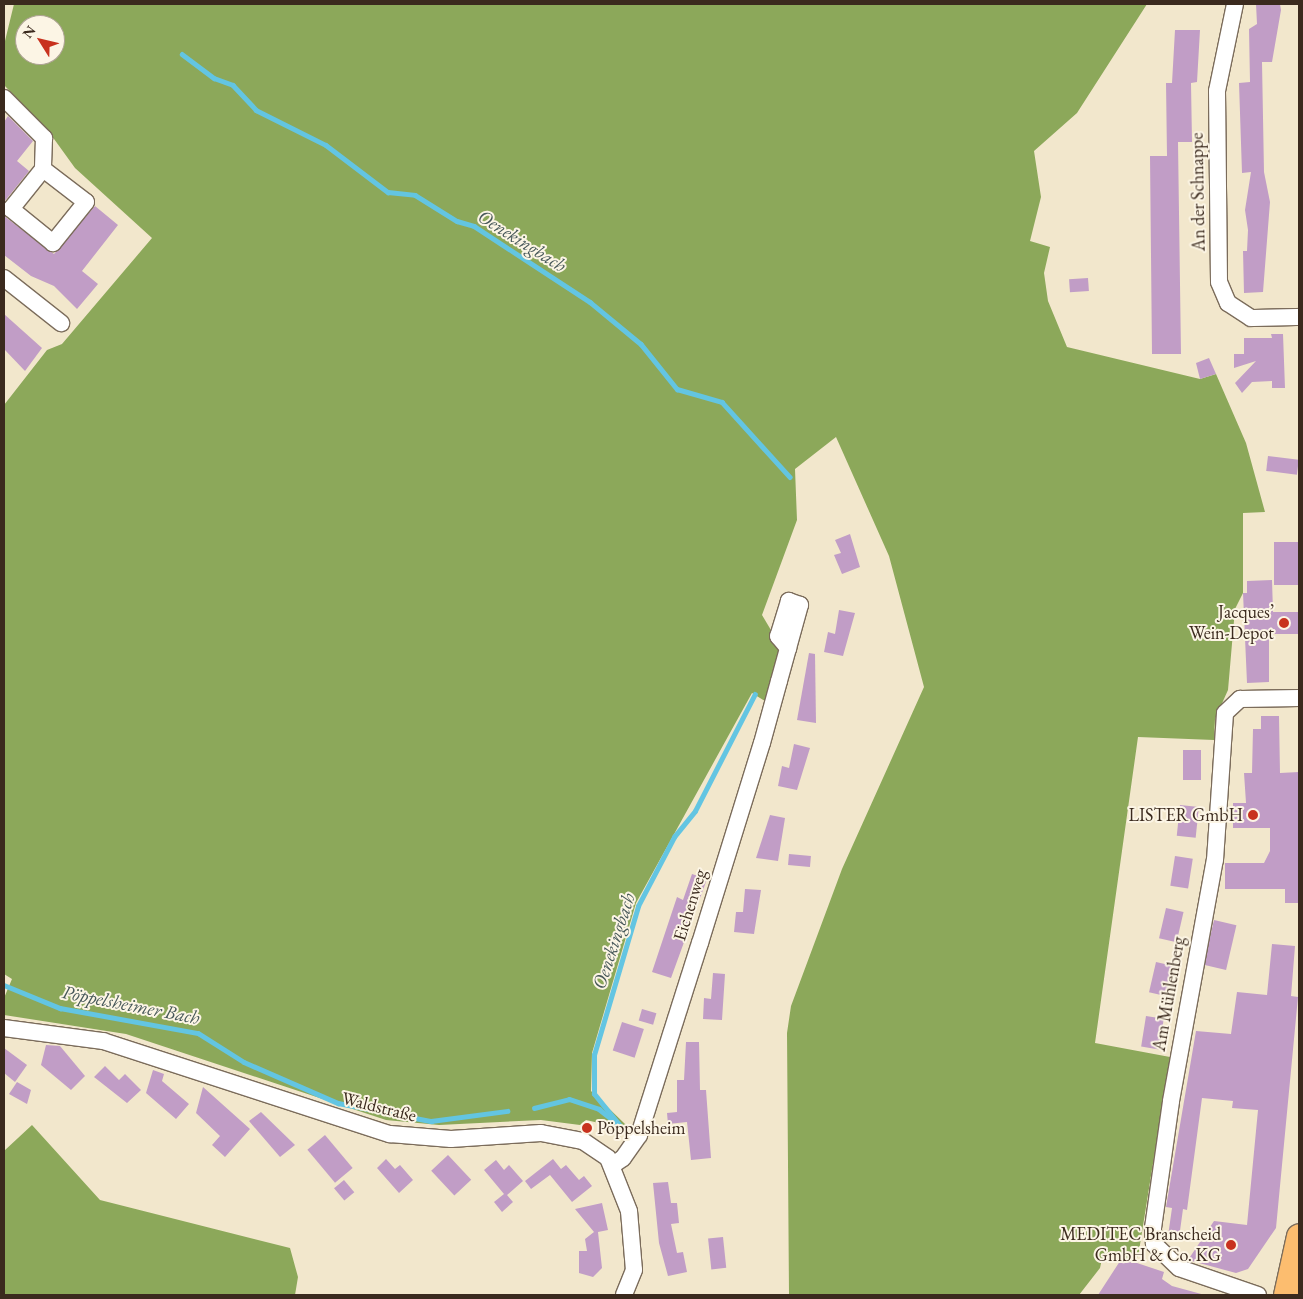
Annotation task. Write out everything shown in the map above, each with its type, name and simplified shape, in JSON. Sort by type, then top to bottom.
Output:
[{"type":"main road","points":[[1286,1295],[1299,1236]]},
{"type":"street","name":"An der Schnappe","points":[[1235,4],[1217,91],[1219,282],[1228,303],[1251,318],[1299,317]]},
{"type":"street","points":[[4,98],[44,138],[43,169],[12,209],[53,243],[86,202],[43,169]]},
{"type":"street","points":[[4,278],[61,323]]},
{"type":"street","name":"Eichenweg","points":[[613,1164],[623,1158],[638,1135],[788,648]]},
{"type":"street","name":"Am Mühlenberg","points":[[1258,1295],[1179,1268],[1154,1244],[1153,1228],[1171,1101],[1216,860],[1226,713],[1240,699],[1299,698]]},
{"type":"street","name":"Waldstraße","points":[[4,1028],[103,1041],[390,1134],[451,1139],[562,1134],[590,1145],[613,1164]]},
{"type":"street","points":[[613,1164],[633,1235],[634,1270],[624,1295]]},
{"type":"green space","points":[[14,4],[1147,4],[1077,113],[1034,151],[1041,197],[1030,241],[1050,247],[1044,273],[1048,301],[1067,347],[1200,379],[1216,374],[1246,443],[1265,512],[1243,513],[1243,593],[1235,609],[1228,690],[1215,719],[1214,740],[1138,737],[1095,1043],[1170,1057],[1138,1257],[1121,1262],[1102,1259],[1100,1268],[1079,1295],[789,1295],[787,1033],[791,1006],[842,869],[924,687],[889,556],[836,437],[795,469],[797,520],[762,615],[781,647],[765,701],[752,693],[636,903],[592,1053],[591,1091],[626,1125],[621,1128],[586,1120],[580,1125],[541,1120],[439,1125],[386,1120],[126,1034],[4,1015],[4,998],[12,979],[4,974],[4,405],[47,350],[62,344],[152,238],[75,168],[49,132],[4,85],[4,45]]},
{"type":"green space","points":[[32,1125],[100,1200],[290,1248],[298,1277],[295,1295],[4,1295],[4,1151]]},
{"type":"building","points":[[1256,4],[1280,4],[1281,10],[1272,62],[1262,62],[1264,172],[1270,202],[1263,292],[1244,293],[1243,251],[1247,251],[1248,230],[1245,210],[1251,172],[1242,173],[1239,83],[1250,82],[1249,29],[1257,24]]},
{"type":"building","points":[[1175,30],[1200,30],[1197,82],[1191,83],[1192,142],[1178,142],[1181,354],[1152,354],[1150,156],[1167,156],[1166,83],[1172,83]]},
{"type":"building","points":[[8,116],[33,141],[17,161],[29,171],[4,202],[4,122]]},
{"type":"building","points":[[95,206],[118,225],[82,271],[98,284],[77,309],[54,286],[31,276],[4,255],[4,216],[54,254]]},
{"type":"building","points":[[1088,278],[1089,291],[1070,292],[1069,279]]},
{"type":"building","points":[[4,314],[42,348],[25,371],[4,349]]},
{"type":"building","points":[[1271,334],[1283,334],[1285,388],[1272,388],[1272,381],[1252,382],[1242,393],[1235,383],[1256,361],[1234,368],[1234,354],[1244,354],[1244,338],[1272,338]]},
{"type":"building","points":[[1209,358],[1216,374],[1200,379],[1196,363]]},
{"type":"building","points":[[1268,456],[1299,460],[1297,475],[1266,471]]},
{"type":"building","points":[[850,534],[860,567],[842,574],[834,555],[841,553],[835,540]]},
{"type":"building","points":[[1274,542],[1299,542],[1299,585],[1274,585]]},
{"type":"building","points":[[1272,580],[1273,612],[1299,612],[1299,634],[1269,634],[1269,682],[1247,683],[1243,593],[1247,593],[1247,581]]},
{"type":"building","points":[[839,610],[855,613],[843,656],[824,652],[828,632],[835,634]]},
{"type":"building","points":[[809,653],[815,654],[816,723],[797,720]]},
{"type":"building","points":[[1261,716],[1279,716],[1280,773],[1299,772],[1299,903],[1285,903],[1285,889],[1225,889],[1225,863],[1264,863],[1270,851],[1270,828],[1233,828],[1233,803],[1246,803],[1244,773],[1252,773],[1253,729],[1261,729]]},
{"type":"building","points":[[794,744],[810,748],[797,790],[778,786],[782,766],[789,768]]},
{"type":"building","points":[[1183,750],[1201,750],[1201,780],[1183,780]]},
{"type":"building","points":[[1180,805],[1199,807],[1196,838],[1177,836]]},
{"type":"building","points":[[770,815],[785,818],[778,861],[756,858]]},
{"type":"building","points":[[789,854],[811,856],[810,867],[788,865]]},
{"type":"building","points":[[1175,856],[1193,859],[1188,888],[1170,886]]},
{"type":"building","points":[[692,874],[707,879],[671,978],[652,972],[677,897],[683,900]]},
{"type":"building","points":[[745,889],[761,890],[754,934],[734,932],[736,912],[743,912]]},
{"type":"building","points":[[1166,908],[1184,912],[1177,942],[1159,938]]},
{"type":"building","points":[[1214,920],[1236,925],[1226,970],[1204,965]]},
{"type":"building","points":[[1272,944],[1295,946],[1291,996],[1298,997],[1276,1228],[1248,1269],[1236,1273],[1188,1260],[1214,1221],[1247,1225],[1258,1110],[1232,1108],[1233,1101],[1202,1098],[1187,1210],[1183,1209],[1179,1238],[1168,1236],[1172,1208],[1166,1207],[1196,1031],[1231,1034],[1237,992],[1267,995]]},
{"type":"building","points":[[1156,962],[1174,966],[1167,996],[1149,992]]},
{"type":"building","points":[[713,973],[725,974],[722,1020],[703,1019],[704,998],[711,999]]},
{"type":"building","points":[[642,1009],[656,1013],[653,1025],[639,1021]]},
{"type":"building","points":[[1146,1016],[1164,1019],[1159,1049],[1141,1047]]},
{"type":"building","points":[[622,1022],[644,1029],[635,1058],[613,1051]]},
{"type":"building","points":[[686,1042],[699,1042],[700,1090],[706,1090],[711,1158],[691,1160],[687,1122],[668,1124],[667,1113],[677,1112],[677,1080],[684,1080]]},
{"type":"building","points":[[46,1045],[60,1046],[85,1076],[71,1090],[41,1065]]},
{"type":"building","points":[[4,1048],[27,1065],[15,1082],[4,1073]]},
{"type":"building","points":[[105,1066],[119,1080],[125,1074],[141,1090],[127,1103],[94,1077]]},
{"type":"building","points":[[153,1070],[164,1074],[162,1081],[189,1104],[176,1119],[146,1093]]},
{"type":"building","points":[[17,1082],[31,1090],[27,1104],[9,1094]]},
{"type":"building","points":[[203,1087],[250,1129],[225,1157],[212,1145],[220,1136],[196,1113]]},
{"type":"building","points":[[261,1112],[295,1145],[280,1157],[249,1121]]},
{"type":"building","points":[[325,1135],[353,1168],[335,1183],[307,1150]]},
{"type":"building","points":[[448,1155],[471,1180],[454,1196],[431,1171]]},
{"type":"building","points":[[386,1159],[395,1169],[400,1165],[413,1180],[399,1193],[377,1168]]},
{"type":"building","points":[[553,1159],[561,1169],[566,1165],[579,1180],[584,1176],[592,1186],[572,1202],[550,1175],[531,1189],[525,1181]]},
{"type":"building","points":[[496,1160],[504,1170],[509,1165],[523,1181],[507,1195],[513,1202],[502,1212],[494,1202],[504,1194],[484,1170]]},
{"type":"building","points":[[344,1180],[354,1192],[344,1201],[334,1188]]},
{"type":"building","points":[[668,1182],[671,1203],[677,1203],[679,1223],[671,1224],[677,1253],[683,1252],[687,1272],[668,1276],[659,1243],[653,1183]]},
{"type":"building","points":[[602,1203],[608,1230],[598,1232],[602,1268],[593,1277],[579,1273],[579,1251],[587,1251],[585,1239],[594,1232],[575,1209]]},
{"type":"building","points":[[723,1237],[726,1268],[711,1269],[708,1239]]},
{"type":"building","points":[[1122,1258],[1164,1272],[1162,1279],[1172,1286],[1205,1295],[1098,1295]]},
{"type":"waterway","name":"Oenekingbach","points":[[182,54],[214,78],[233,85],[256,110],[326,145],[388,192],[415,195],[457,221],[474,226],[590,302],[641,344],[677,389],[722,402],[790,477]]},
{"type":"waterway","name":"Oenekingbach","points":[[620,1126],[594,1094],[594,1055],[638,906],[674,837],[695,811],[755,694]]},
{"type":"waterway","name":"Pöppelsheimer Bach","points":[[4,985],[60,1008],[198,1033],[244,1062],[338,1103],[431,1121],[507,1111]]},
{"type":"waterway","name":"Pöppelsheimer Bach","points":[[534,1108],[569,1099],[599,1109],[617,1123]]},
{"type":"place","name":"Jacques’ Wein-Depot","points":[[1284,623]]},
{"type":"place","name":"LISTER GmbH","points":[[1253,815]]},
{"type":"place","name":"Pöppelsheim","points":[[587,1128]]},
{"type":"place","name":"MEDITEC Branscheid GmbH & Co. KG","points":[[1231,1245]]}]
